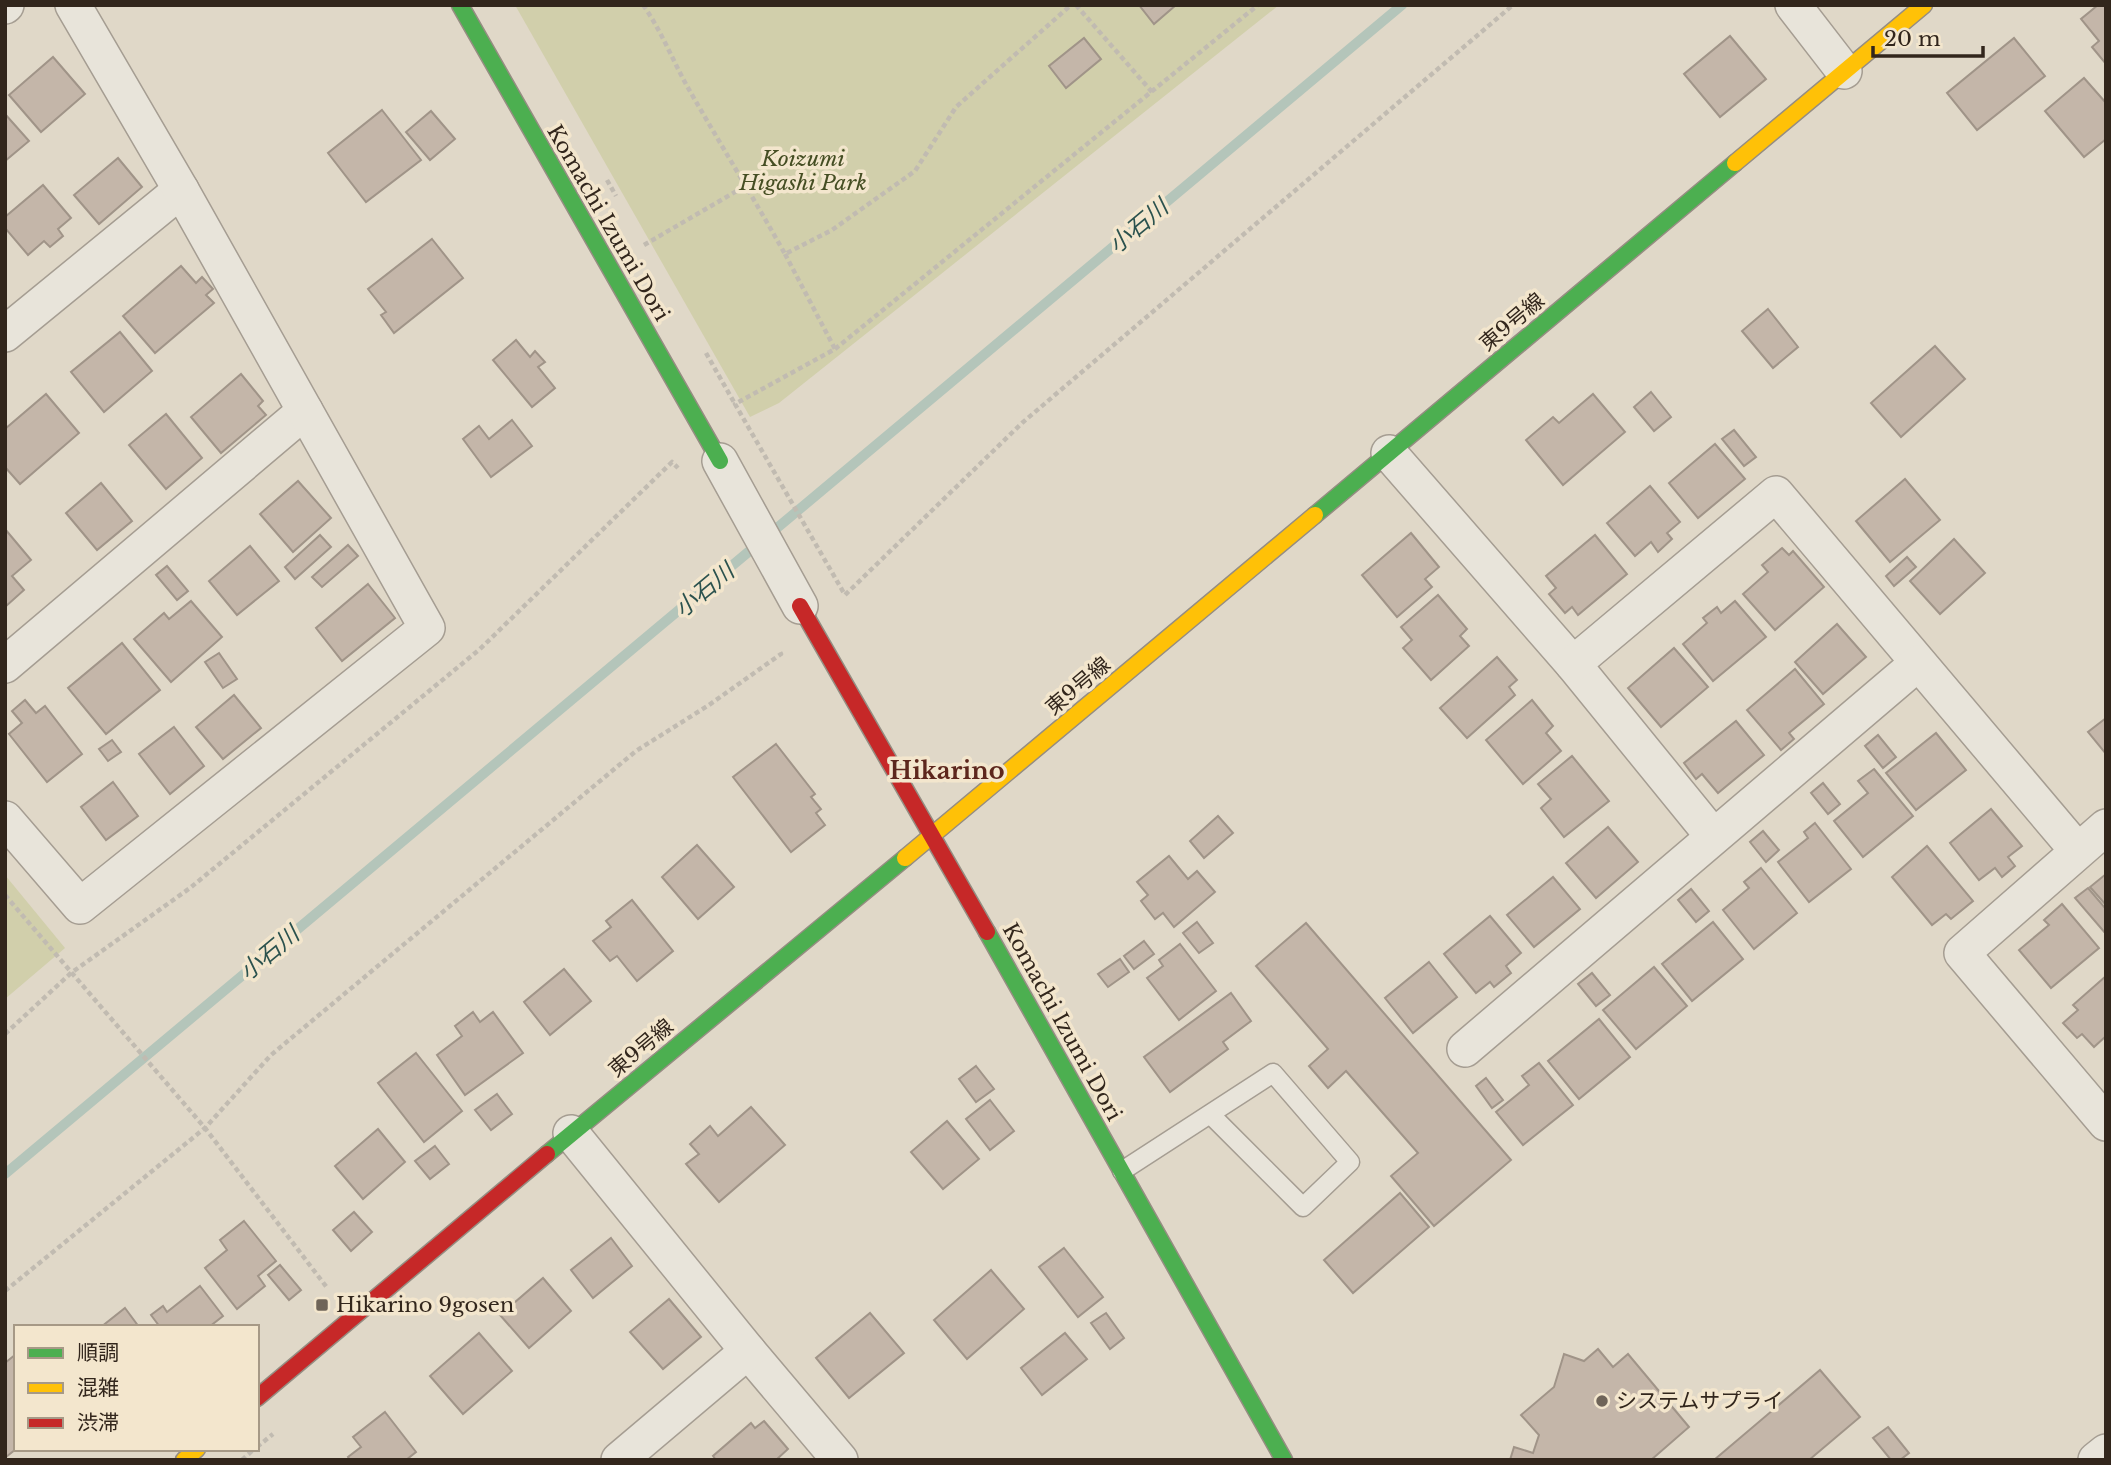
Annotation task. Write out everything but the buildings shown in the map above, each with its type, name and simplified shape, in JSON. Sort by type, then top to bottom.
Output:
[{"type":"street","points":[[5,819],[80,906],[426,628],[181,191],[73,5]]},
{"type":"street","name":"Komachi Izumi Dori","points":[[460,5],[720,461]]},
{"type":"street","points":[[1793,5],[1844,71]]},
{"type":"street","name":"東9号線","points":[[259,1396],[1924,5]]},
{"type":"street","points":[[5,334],[181,191]]},
{"type":"street","points":[[5,665],[305,411]]},
{"type":"street","points":[[1388,453],[1573,664],[1713,836]]},
{"type":"street","points":[[720,461],[800,606]]},
{"type":"street","points":[[1573,664],[1776,494],[2077,850]]},
{"type":"street","name":"Komachi Izumi Dori","points":[[800,606],[933,835],[1284,1460]]},
{"type":"street","points":[[1465,1049],[1918,663]]},
{"type":"street","points":[[2106,827],[1962,953],[2106,1123]]},
{"type":"street","points":[[571,1133],[748,1351],[841,1460]]},
{"type":"street","points":[[619,1460],[748,1351]]},
{"type":"street","points":[[2096,1460],[2106,1452]]},
{"type":"lane","points":[[1122,1171],[1273,1073],[1350,1162],[1303,1206],[1210,1114]]},
{"type":"path","points":[[643,5],[747,185],[835,349]]},
{"type":"path","points":[[785,254],[832,230],[915,171],[956,107],[1070,5]]},
{"type":"path","points":[[1076,5],[1152,92]]},
{"type":"path","points":[[1258,5],[835,349],[735,404],[845,595],[1022,423],[1513,5]]},
{"type":"path","points":[[644,245],[747,185]]},
{"type":"path","points":[[5,1034],[71,973],[190,888],[480,649],[672,462],[681,472]]},
{"type":"path","points":[[5,1291],[205,1128],[271,1055],[636,751],[709,705],[781,654],[777,645]]},
{"type":"path","points":[[5,895],[205,1128],[329,1290]]},
{"type":"green space","name":"Koizumi Higashi Park","points":[[515,5],[1279,5],[779,403],[750,417]]},
{"type":"green space","points":[[5,875],[65,948],[5,999]]},
{"type":"waterway","name":"小石川","points":[[5,1174],[1402,5]]},
{"type":"traffic: fast","points":[[460,5],[720,461]]},
{"type":"traffic: fast","points":[[1315,515],[1735,163]]},
{"type":"traffic: fast","points":[[547,1154],[905,858]]},
{"type":"traffic: fast","points":[[987,932],[1284,1460]]},
{"type":"traffic: slow","points":[[1735,163],[1924,5]]},
{"type":"traffic: slow","points":[[905,858],[1315,515]]},
{"type":"traffic: slow","points":[[184,1460],[195,1451]]},
{"type":"traffic: jam","points":[[800,606],[987,932]]},
{"type":"traffic: jam","points":[[259,1396],[547,1154]]},
{"type":"place","name":"Hikarino 9gosen","points":[[322,1305]]},
{"type":"place","name":"システムサプライ","points":[[1602,1401]]},
{"type":"district","name":"Hikarino","points":[[947,771]]}]
